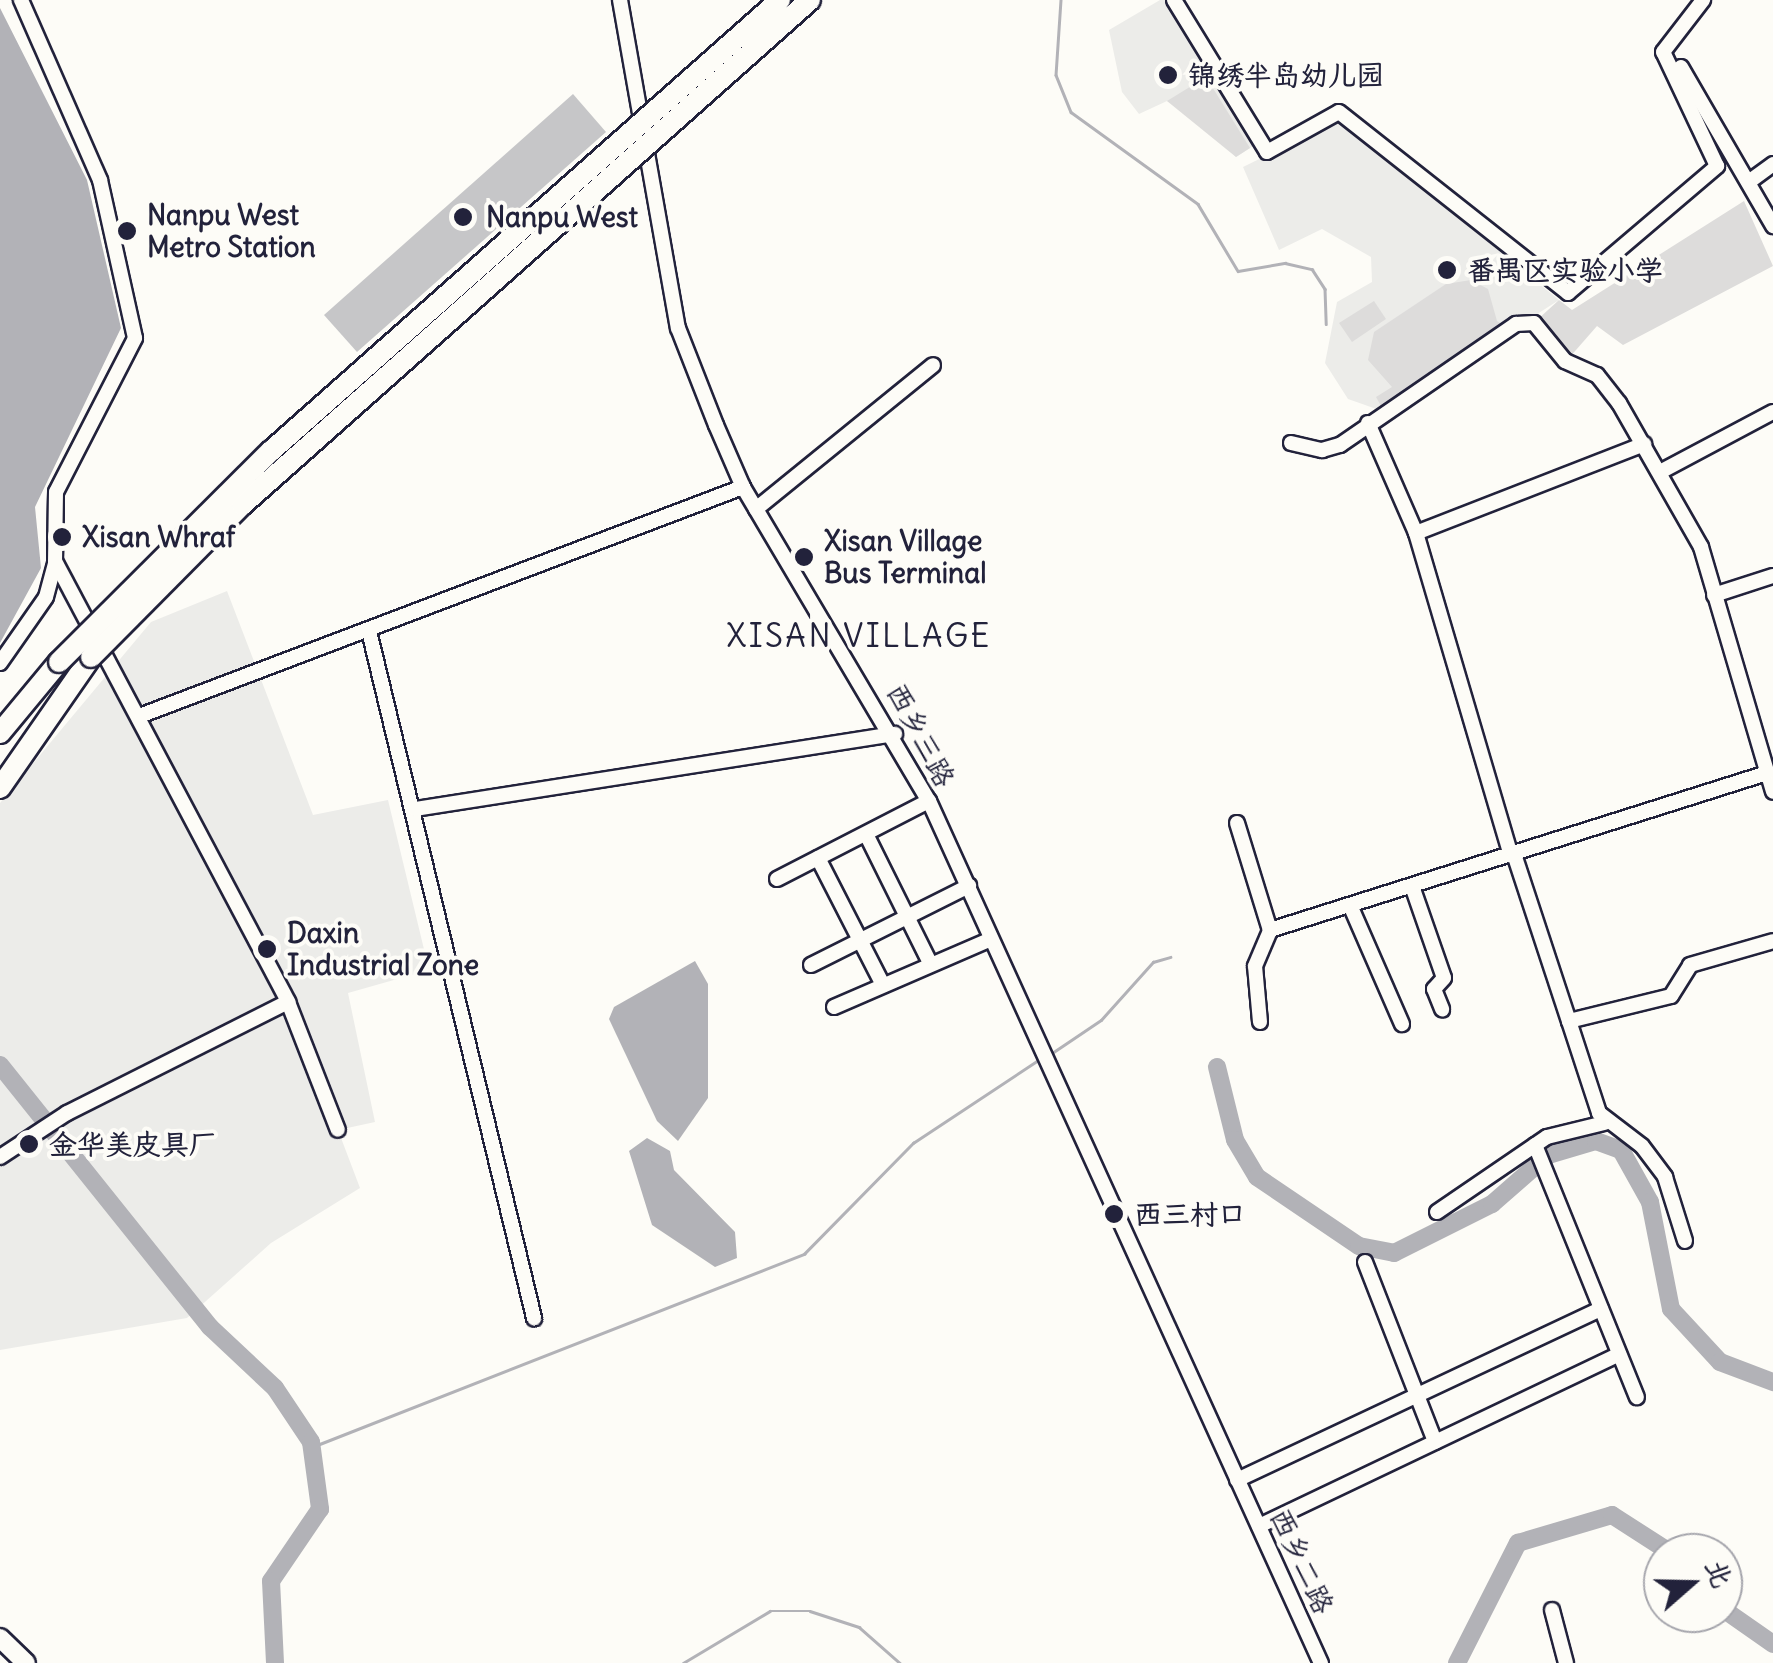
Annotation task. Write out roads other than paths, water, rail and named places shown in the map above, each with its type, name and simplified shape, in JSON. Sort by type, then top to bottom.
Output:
[{"type":"highway","points":[[0,714],[59,662],[271,451],[780,0]]},
{"type":"highway","points":[[0,765],[92,658],[282,469],[810,0]]},
{"type":"highway","points":[[0,788],[92,658]]},
{"type":"highway","points":[[0,733],[59,662]]},
{"type":"main road","points":[[0,1638],[26,1663]]},
{"type":"street","points":[[0,663],[46,597],[55,563],[56,492],[130,353],[135,319],[95,166],[38,50],[24,0]]},
{"type":"street","name":"西乡三路","points":[[620,0],[678,328],[743,487],[794,563],[895,734],[929,801],[1047,1071],[1094,1154],[1237,1480]]},
{"type":"street","points":[[1174,0],[1267,152],[1338,112],[1563,293],[1585,285],[1717,166],[1662,52],[1703,0]]},
{"type":"street","points":[[1681,68],[1773,226]]},
{"type":"street","points":[[1750,181],[1773,164]]},
{"type":"street","points":[[1291,442],[1322,450],[1516,324],[1534,323],[1565,361],[1597,376],[1644,444],[1701,548],[1773,792]]},
{"type":"street","points":[[756,510],[933,365]]},
{"type":"street","points":[[1660,472],[1773,412]]},
{"type":"street","points":[[1368,423],[1416,533],[1512,854],[1604,1123],[1642,1146],[1665,1177],[1684,1241]]},
{"type":"street","points":[[1416,533],[1644,444]]},
{"type":"street","points":[[142,716],[743,487]]},
{"type":"street","points":[[55,563],[142,716],[288,1002],[338,1130]]},
{"type":"street","points":[[1714,595],[1773,576]]},
{"type":"street","points":[[368,631],[415,810],[534,1318]]},
{"type":"street","points":[[415,810],[895,734]]},
{"type":"street","points":[[1270,930],[1766,773]]},
{"type":"street","points":[[776,878],[867,836],[929,801]]},
{"type":"street","points":[[1237,824],[1270,930],[1255,966],[1260,1022]]},
{"type":"street","points":[[867,836],[930,964]]},
{"type":"street","points":[[818,858],[883,984]]},
{"type":"street","points":[[811,965],[969,886]]},
{"type":"street","points":[[1412,886],[1444,978],[1434,989],[1442,1009]]},
{"type":"street","points":[[1350,905],[1402,1024]]},
{"type":"street","points":[[834,1007],[991,939]]},
{"type":"street","points":[[1569,1021],[1671,996],[1690,965],[1773,941]]},
{"type":"street","points":[[0,1157],[67,1113],[288,1002]]},
{"type":"street","points":[[1436,1212],[1536,1146],[1604,1123]]},
{"type":"street","points":[[1536,1146],[1637,1397]]},
{"type":"street","points":[[1365,1262],[1414,1397],[1435,1442]]},
{"type":"street","points":[[1237,1480],[1601,1309]]},
{"type":"street","points":[[1259,1526],[1619,1354]]},
{"type":"street","name":"西乡二路","points":[[1237,1480],[1321,1663]]},
{"type":"street","points":[[1552,1610],[1566,1663]]},
{"type":"waterway","points":[[1061,0],[1056,75],[1071,112],[1198,204],[1238,271],[1285,263],[1312,269],[1325,289],[1326,324]]},
{"type":"waterway","points":[[1052,1053],[1101,1020],[1153,962],[1170,957]]},
{"type":"waterway","points":[[312,1447],[804,1254],[913,1143],[1040,1059]]},
{"type":"waterway","points":[[0,1065],[210,1327],[275,1388],[311,1442],[320,1509],[271,1581],[275,1663]]},
{"type":"waterway","points":[[1217,1067],[1235,1140],[1257,1177],[1359,1246],[1394,1253],[1492,1204],[1548,1155],[1596,1141],[1621,1150],[1650,1202],[1671,1309],[1720,1362],[1773,1382]]},
{"type":"waterway","points":[[1457,1663],[1518,1543],[1612,1515],[1643,1535]]},
{"type":"waterway","points":[[683,1663],[770,1611],[810,1611],[859,1627],[900,1663]]},
{"type":"waterway","points":[[1743,1623],[1773,1644]]},
{"type":"place","name":"锦绣半岛幼儿园","points":[[1168,75]]},
{"type":"place","name":"Nanpu West","points":[[463,217]]},
{"type":"place","name":"Nanpu West Metro Station","points":[[127,231]]},
{"type":"place","name":"番禺区实验小学","points":[[1447,270]]},
{"type":"place","name":"Xisan Whraf","points":[[62,537]]},
{"type":"place","name":"Xisan Village Bus Terminal","points":[[804,557]]},
{"type":"place","name":"Daxin Industrial Zone","points":[[267,949]]},
{"type":"place","name":"金华美皮具厂","points":[[29,1144]]},
{"type":"place","name":"西三村口","points":[[1114,1214]]},
{"type":"district","name":"XISAN VILLAGE","points":[[859,636]]}]
